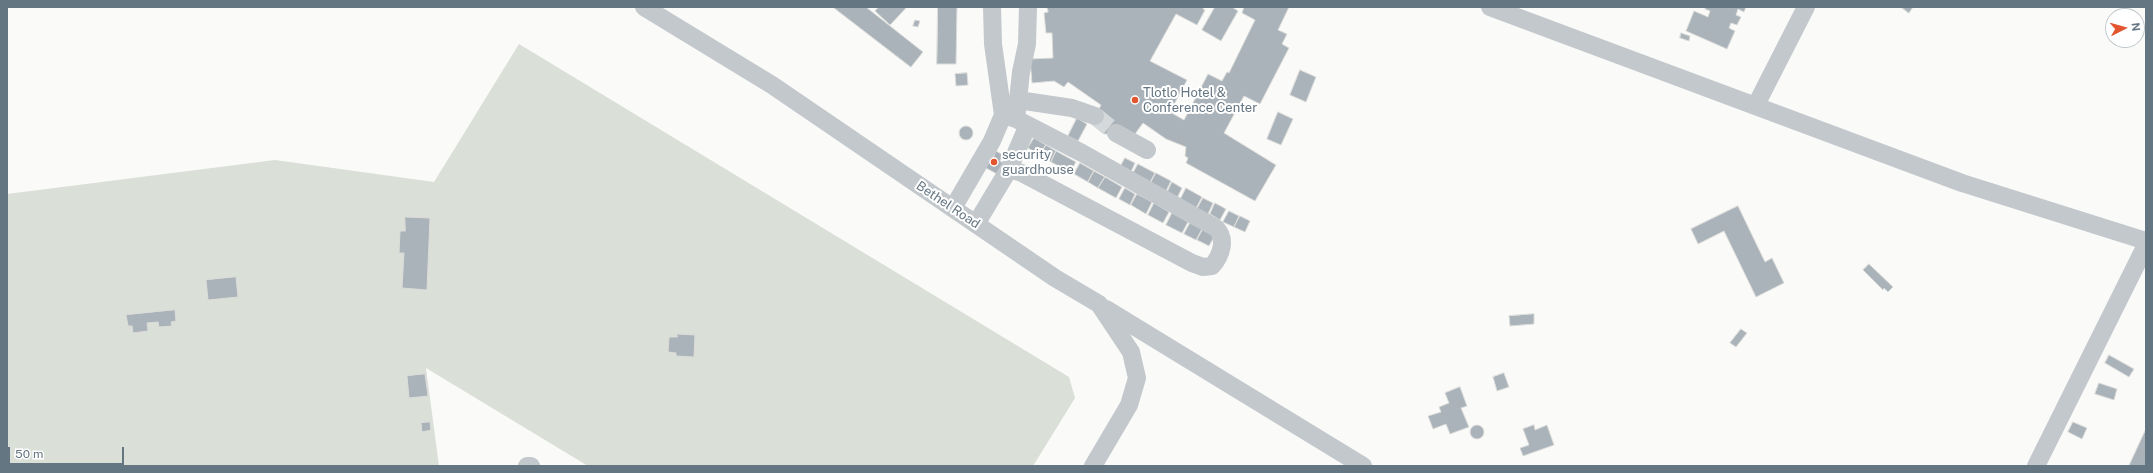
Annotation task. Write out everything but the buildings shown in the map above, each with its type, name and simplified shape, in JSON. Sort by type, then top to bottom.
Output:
[{"type":"street","name":"Bethel Road","points":[[644,7],[772,85],[1055,278],[1099,304],[1131,352],[1137,378],[1129,405],[1093,466]]},
{"type":"street","points":[[992,7],[993,44],[1015,120],[1082,153],[1216,228],[1221,233],[1222,240],[1218,259],[1212,266],[1203,267],[1192,263],[1022,173],[1009,169]]},
{"type":"street","points":[[976,224],[1009,169],[1021,72],[1027,44],[1028,7]]},
{"type":"street","points":[[1490,7],[1962,183],[2146,241]]},
{"type":"street","points":[[1756,106],[1806,7]]},
{"type":"street","points":[[1018,100],[1072,108],[1095,116]]},
{"type":"street","points":[[953,208],[992,141],[1015,120]]},
{"type":"street","points":[[1116,133],[1147,150]]},
{"type":"street","points":[[2036,466],[2146,245]]},
{"type":"street","points":[[1099,304],[1363,466]]},
{"type":"shaded area","points":[[519,44],[1069,377],[1075,398],[1033,466],[588,466],[426,368],[439,466],[7,466],[7,194],[275,160],[434,182]]},
{"type":"tunnel","points":[[1095,116],[1116,133]]},
{"type":"place","name":"Tlotlo Hotel & Conference Center","points":[[1135,100]]},
{"type":"place","name":"security guardhouse","points":[[994,162]]}]
